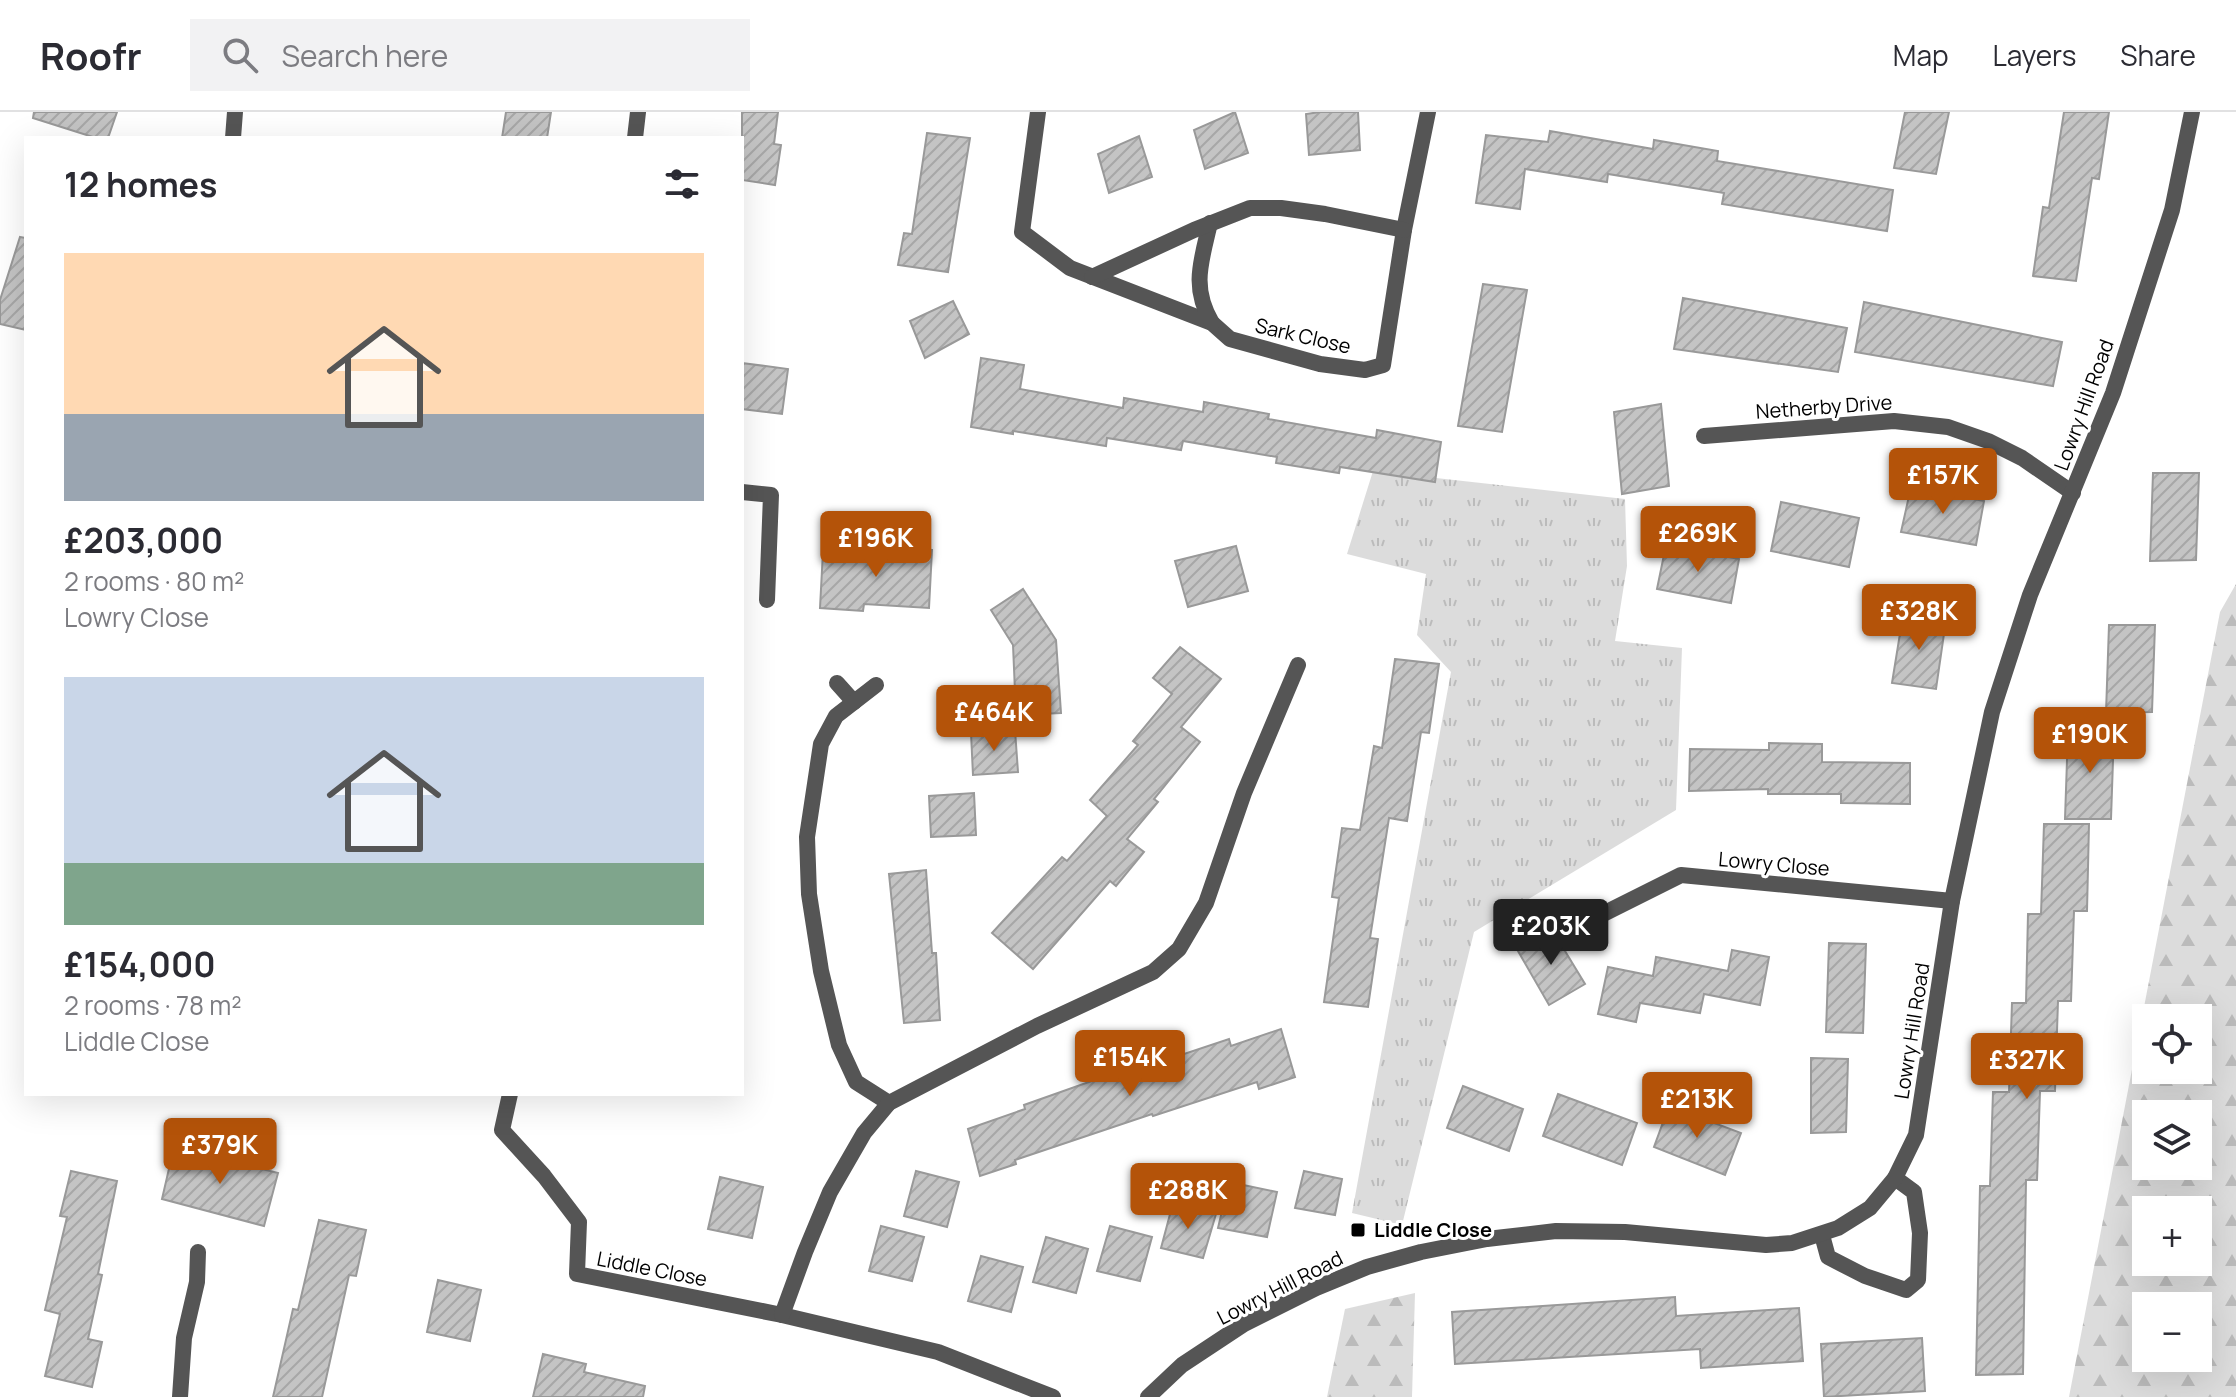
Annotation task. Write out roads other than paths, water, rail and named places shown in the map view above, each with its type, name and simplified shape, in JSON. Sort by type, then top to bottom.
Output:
[{"type":"street","points":[[233,136],[235,112]]},
{"type":"street","points":[[635,136],[638,112]]},
{"type":"street","name":"Sark Close","points":[[1038,112],[1022,232],[1070,268],[1212,323],[1230,339],[1320,364],[1365,370],[1383,365],[1404,230],[1428,112]]},
{"type":"street","name":"Lowry Hill Road","points":[[1148,1397],[1182,1365],[1244,1324],[1367,1267],[1487,1239],[1556,1231],[1625,1232],[1766,1245],[1792,1243],[1822,1235],[1870,1208],[1895,1178],[1916,1135],[1952,901],[1992,712],[2030,595],[2113,393],[2167,225],[2192,112]]},
{"type":"street","points":[[1092,277],[1250,208],[1281,208],[1404,230]]},
{"type":"street","points":[[1210,223],[1198,278],[1200,304],[1212,323]]},
{"type":"street","name":"Netherby Drive","points":[[1704,436],[1894,421],[1948,427],[1988,441],[2022,458],[2073,493]]},
{"type":"street","points":[[744,492],[771,495],[767,600]]},
{"type":"street","points":[[782,1315],[830,1192],[864,1133],[889,1103],[1011,1039],[1153,972],[1179,949],[1206,903],[1244,793],[1298,665]]},
{"type":"street","points":[[837,683],[854,702]]},
{"type":"street","points":[[876,685],[836,716],[821,744],[807,837],[809,894],[821,971],[839,1045],[856,1082],[889,1103]]},
{"type":"street","name":"Lowry Close","points":[[1601,915],[1681,875],[1952,901]]},
{"type":"street","name":"Liddle Close","points":[[510,1096],[502,1130],[544,1176],[579,1222],[577,1274],[782,1315],[938,1352],[1053,1397]]},
{"type":"street","points":[[1822,1235],[1828,1257],[1865,1276],[1906,1290],[1918,1280],[1920,1233],[1914,1192],[1895,1178]]},
{"type":"street","points":[[180,1397],[184,1338],[197,1282],[198,1252]]},
{"type":"place","name":"Liddle Close","points":[[1358,1230]]}]
